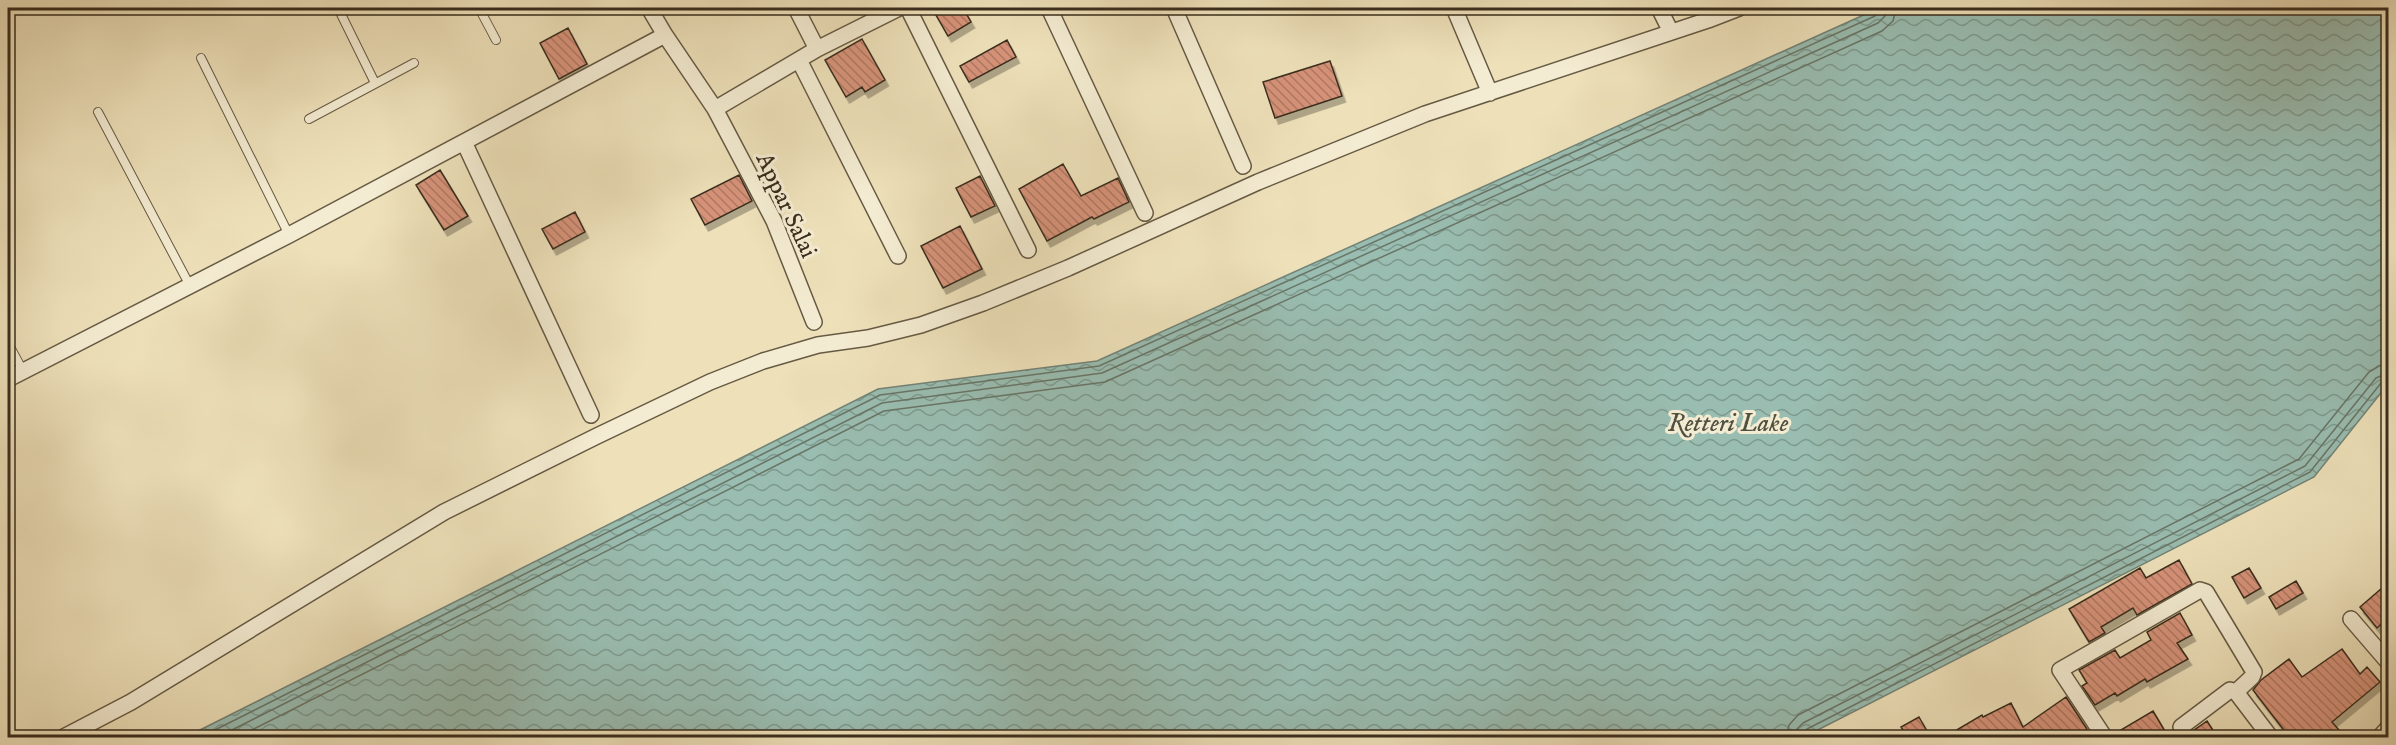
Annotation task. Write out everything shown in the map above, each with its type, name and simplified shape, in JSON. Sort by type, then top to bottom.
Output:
[{"type":"street","name":"Appar Salai","points":[[649,8],[715,109],[774,221],[814,322]]},
{"type":"street","points":[[796,8],[817,49]]},
{"type":"street","points":[[715,109],[817,49],[899,8]]},
{"type":"street","points":[[908,8],[1028,250]]},
{"type":"street","points":[[1174,8],[1243,166]]},
{"type":"street","points":[[1454,8],[1490,93]]},
{"type":"street","points":[[1659,8],[1671,32]]},
{"type":"street","points":[[62,738],[131,702],[444,512],[710,382],[763,361],[818,345],[868,338],[921,325],[983,303],[1068,268],[1269,178],[1425,114],[1739,8]]},
{"type":"street","points":[[1054,9],[1145,213]]},
{"type":"street","points":[[8,378],[289,235],[665,34]]},
{"type":"street","points":[[799,60],[898,256]]},
{"type":"street","points":[[464,142],[591,415]]},
{"type":"street","points":[[2105,738],[2060,670],[2200,590],[2206,592],[2254,672],[2252,677],[2236,692]]},
{"type":"street","points":[[2351,619],[2388,663]]},
{"type":"street","points":[[2181,727],[2230,690],[2236,692],[2271,738]]},
{"type":"street","points":[[2379,738],[2388,728]]},
{"type":"lane","points":[[338,8],[375,83]]},
{"type":"lane","points":[[479,8],[496,40]]},
{"type":"lane","points":[[201,58],[289,235]]},
{"type":"lane","points":[[309,119],[414,63]]},
{"type":"lane","points":[[98,112],[189,284]]},
{"type":"lane","points":[[8,343],[23,371]]},
{"type":"water","name":"Retteri Lake","points":[[1879,8],[2388,8],[2388,384],[2314,477],[1804,737],[186,737],[878,389],[1097,361]]},
{"type":"building","points":[[932,8],[963,8],[971,22],[948,36]]},
{"type":"building","points":[[568,28],[587,64],[559,79],[540,43]]},
{"type":"building","points":[[862,39],[885,80],[865,92],[862,87],[846,97],[825,60]]},
{"type":"building","points":[[1007,40],[1016,57],[969,82],[960,66]]},
{"type":"building","points":[[1330,61],[1342,96],[1275,118],[1263,82]]},
{"type":"building","points":[[1063,164],[1081,196],[1118,178],[1129,202],[1094,219],[1092,217],[1047,241],[1019,189]]},
{"type":"building","points":[[440,170],[468,216],[444,230],[416,185]]},
{"type":"building","points":[[739,175],[752,201],[705,225],[691,199]]},
{"type":"building","points":[[980,176],[995,206],[971,217],[956,188]]},
{"type":"building","points":[[575,212],[585,232],[553,249],[542,229]]},
{"type":"building","points":[[960,226],[982,269],[943,288],[921,246]]},
{"type":"building","points":[[2179,560],[2192,584],[2137,615],[2133,608],[2101,627],[2105,633],[2089,642],[2069,609],[2140,568],[2146,578]]},
{"type":"building","points":[[2249,568],[2261,588],[2244,598],[2232,577]]},
{"type":"building","points":[[2296,581],[2303,593],[2276,609],[2269,597]]},
{"type":"building","points":[[2388,583],[2388,618],[2377,628],[2360,607]]},
{"type":"building","points":[[2180,613],[2192,635],[2177,643],[2188,659],[2147,682],[2145,679],[2117,696],[2115,693],[2095,705],[2082,686],[2087,683],[2079,670],[2115,650],[2120,658],[2151,640],[2147,632]]},
{"type":"building","points":[[2342,649],[2360,674],[2367,667],[2380,682],[2332,722],[2346,738],[2290,738],[2253,690],[2261,680],[2289,659],[2302,677]]},
{"type":"building","points":[[2066,697],[2087,729],[2074,738],[1943,738],[1982,715],[1983,717],[2011,703],[2023,727]]},
{"type":"building","points":[[2153,711],[2169,738],[2115,738],[2114,734]]},
{"type":"building","points":[[1919,717],[1931,738],[1908,738],[1901,727]]},
{"type":"building","points":[[2207,721],[2218,738],[2182,738],[2187,735]]}]
